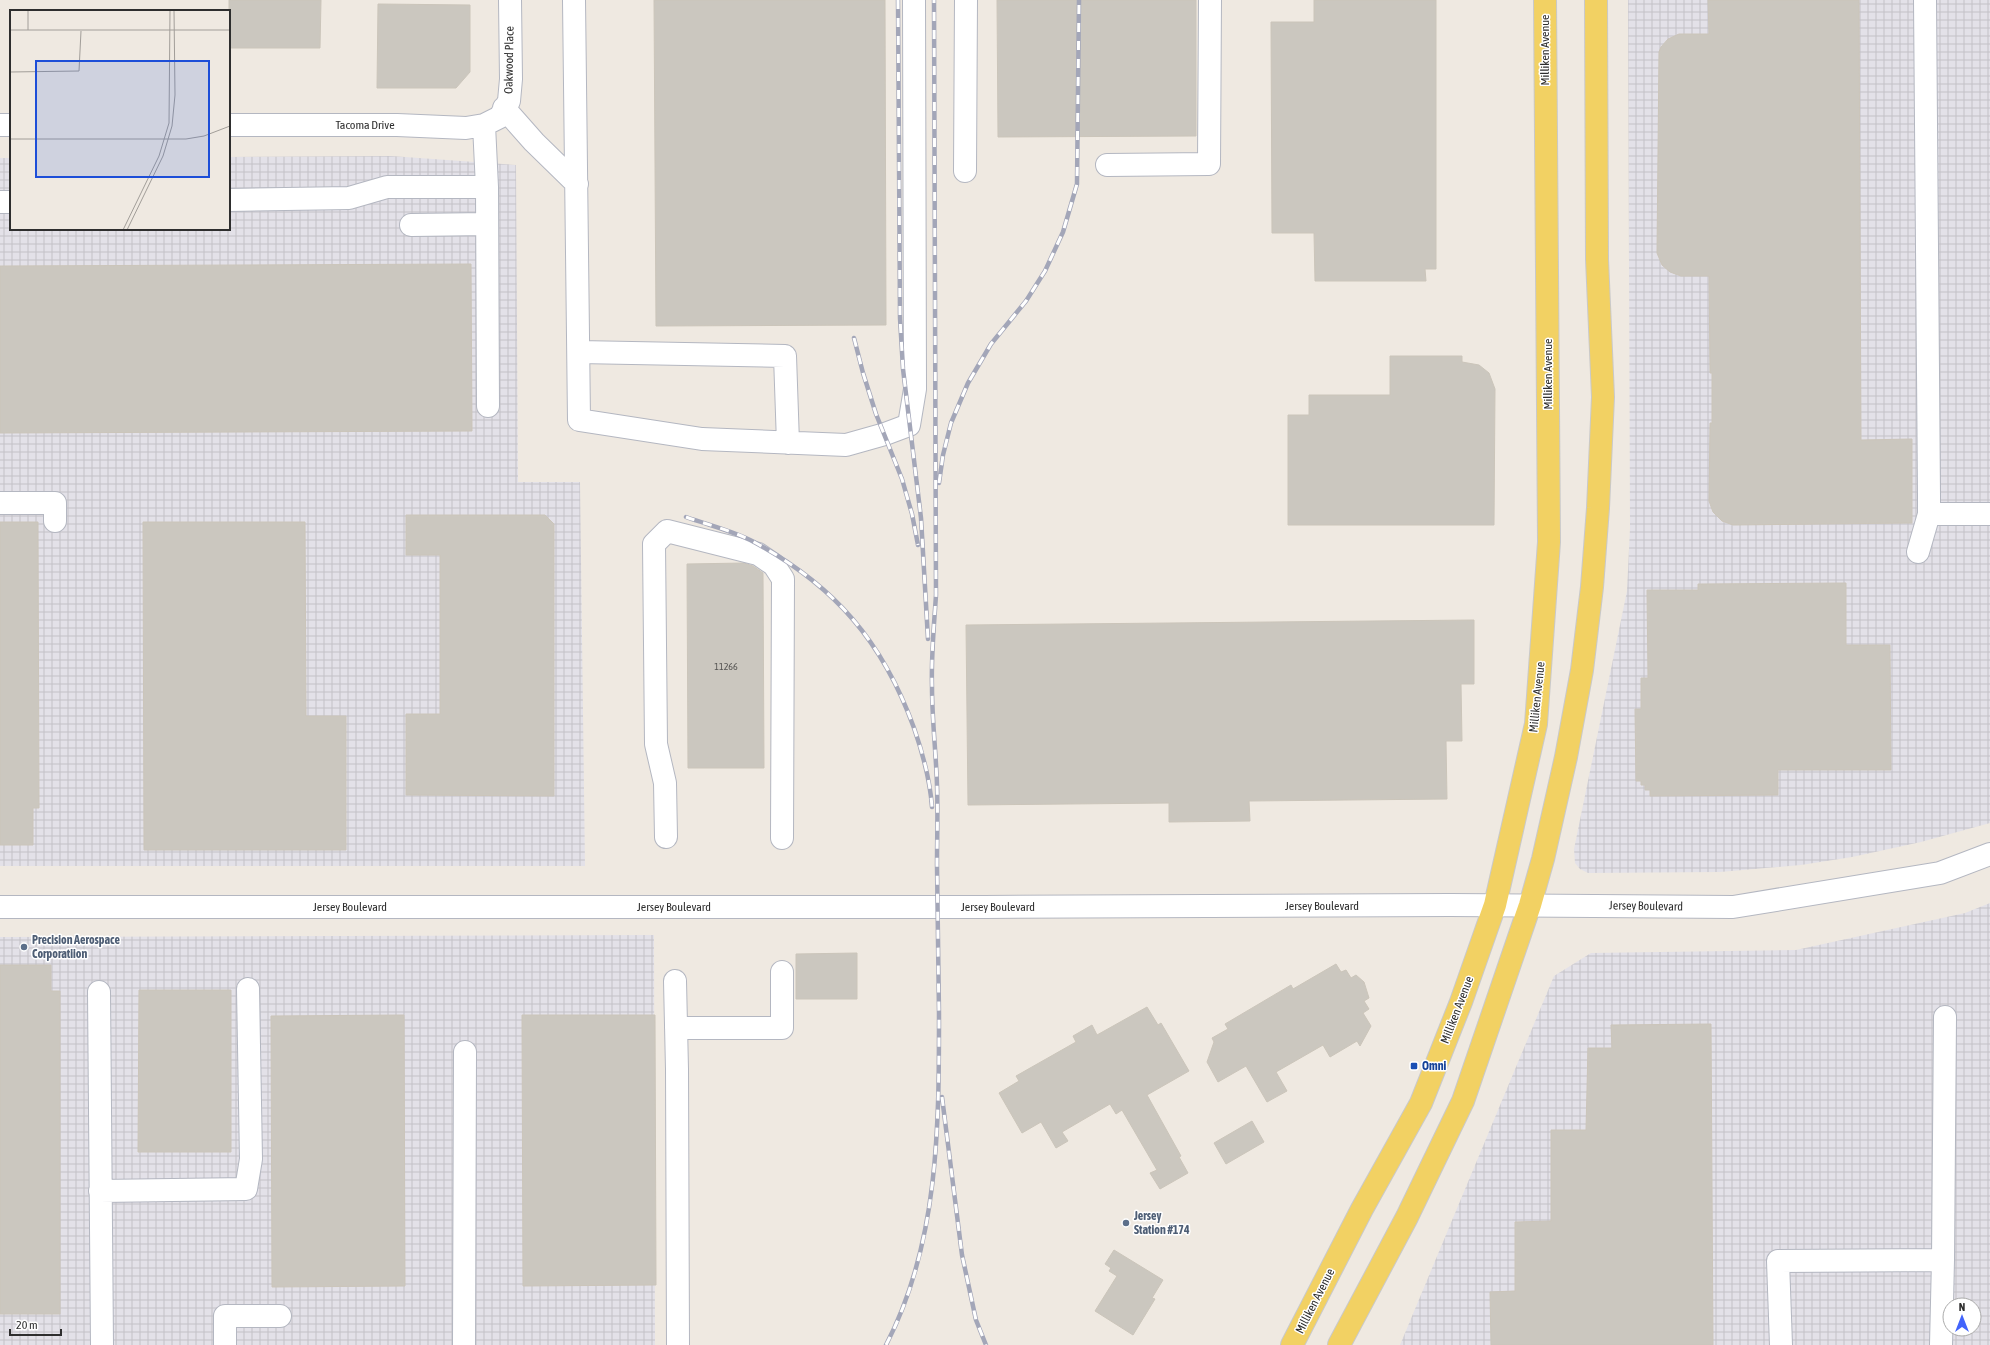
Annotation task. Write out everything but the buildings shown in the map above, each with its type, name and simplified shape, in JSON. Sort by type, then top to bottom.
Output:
[{"type":"main road","name":"Milliken Avenue","points":[[1292,1345],[1362,1209],[1421,1103],[1461,1002],[1495,905],[1536,724],[1549,542],[1545,0]]},
{"type":"main road","points":[[1339,1345],[1407,1217],[1463,1102],[1530,905],[1543,858],[1566,757],[1582,670],[1598,508],[1604,397],[1597,259],[1596,0]]},
{"type":"street","name":"Oakwood Place","points":[[488,406],[487,187],[496,117],[508,101],[511,79],[510,0]]},
{"type":"street","points":[[574,0],[579,420],[702,440],[846,445],[909,425],[915,389],[914,0]]},
{"type":"street","points":[[965,171],[966,0]]},
{"type":"street","points":[[1107,165],[1208,164],[1210,0]]},
{"type":"street","points":[[1918,552],[1929,514],[1925,0]]},
{"type":"street","name":"Tacoma Drive","points":[[230,125],[397,125],[466,128],[496,117]]},
{"type":"street","points":[[496,117],[534,142],[577,184]]},
{"type":"street","points":[[230,200],[349,198],[387,187],[487,187]]},
{"type":"street","points":[[411,225],[488,224]]},
{"type":"street","points":[[579,352],[785,356],[788,443]]},
{"type":"street","points":[[0,504],[55,503],[55,521]]},
{"type":"street","points":[[1929,514],[1990,514]]},
{"type":"street","points":[[666,837],[665,783],[656,744],[654,544],[667,531],[758,554],[774,565],[783,579],[782,838]]},
{"type":"street","name":"Jersey Boulevard","points":[[0,908],[1495,905],[1733,907],[1940,873],[1990,854]]},
{"type":"street","points":[[676,1028],[782,1028],[782,972]]},
{"type":"street","points":[[675,981],[676,1028],[671,1311],[678,1345]]},
{"type":"street","points":[[100,1191],[246,1189],[251,1159],[248,989]]},
{"type":"street","points":[[99,992],[102,1345]]},
{"type":"street","points":[[1941,1345],[1945,1017]]},
{"type":"street","points":[[464,1345],[465,1052]]},
{"type":"street","points":[[1781,1345],[1778,1261],[1943,1260]]},
{"type":"street","points":[[225,1345],[225,1316],[280,1316]]},
{"type":"shaded area","points":[[1628,0],[1990,0],[1990,823],[1921,842],[1852,857],[1801,865],[1720,872],[1588,873],[1580,869],[1575,863],[1574,849],[1627,591],[1630,528]]},
{"type":"shaded area","points":[[391,156],[516,165],[518,482],[580,482],[585,866],[0,866],[0,158],[10,158],[10,230],[230,230],[230,157]]},
{"type":"shaded area","points":[[1990,903],[1990,1345],[1400,1345],[1554,976],[1591,953],[1796,950],[1965,913]]},
{"type":"shaded area","points":[[654,935],[655,1345],[0,1345],[0,937]]},
{"type":"railway","points":[[898,0],[900,318],[903,369],[921,518],[928,639]]},
{"type":"railway","points":[[886,1345],[903,1306],[917,1266],[926,1225],[932,1183],[938,1099],[939,1014],[937,795],[932,675],[936,595],[934,0]]},
{"type":"railway","points":[[939,483],[943,455],[951,423],[968,383],[991,344],[1026,301],[1045,271],[1063,232],[1077,184],[1079,0]]},
{"type":"railway","points":[[854,338],[876,414],[902,479],[912,514],[918,545]]},
{"type":"railway","points":[[686,517],[746,538],[783,559],[809,578],[853,619],[871,643],[902,697],[923,757],[930,787],[932,807]]},
{"type":"railway","points":[[942,1097],[962,1255],[976,1320],[986,1345]]},
{"type":"place","name":"Precision Aerospace Corporatiion","points":[[24,947]]},
{"type":"place","name":"Omni","points":[[1414,1066]]},
{"type":"place","name":"Jersey Station #174","points":[[1126,1223]]}]
